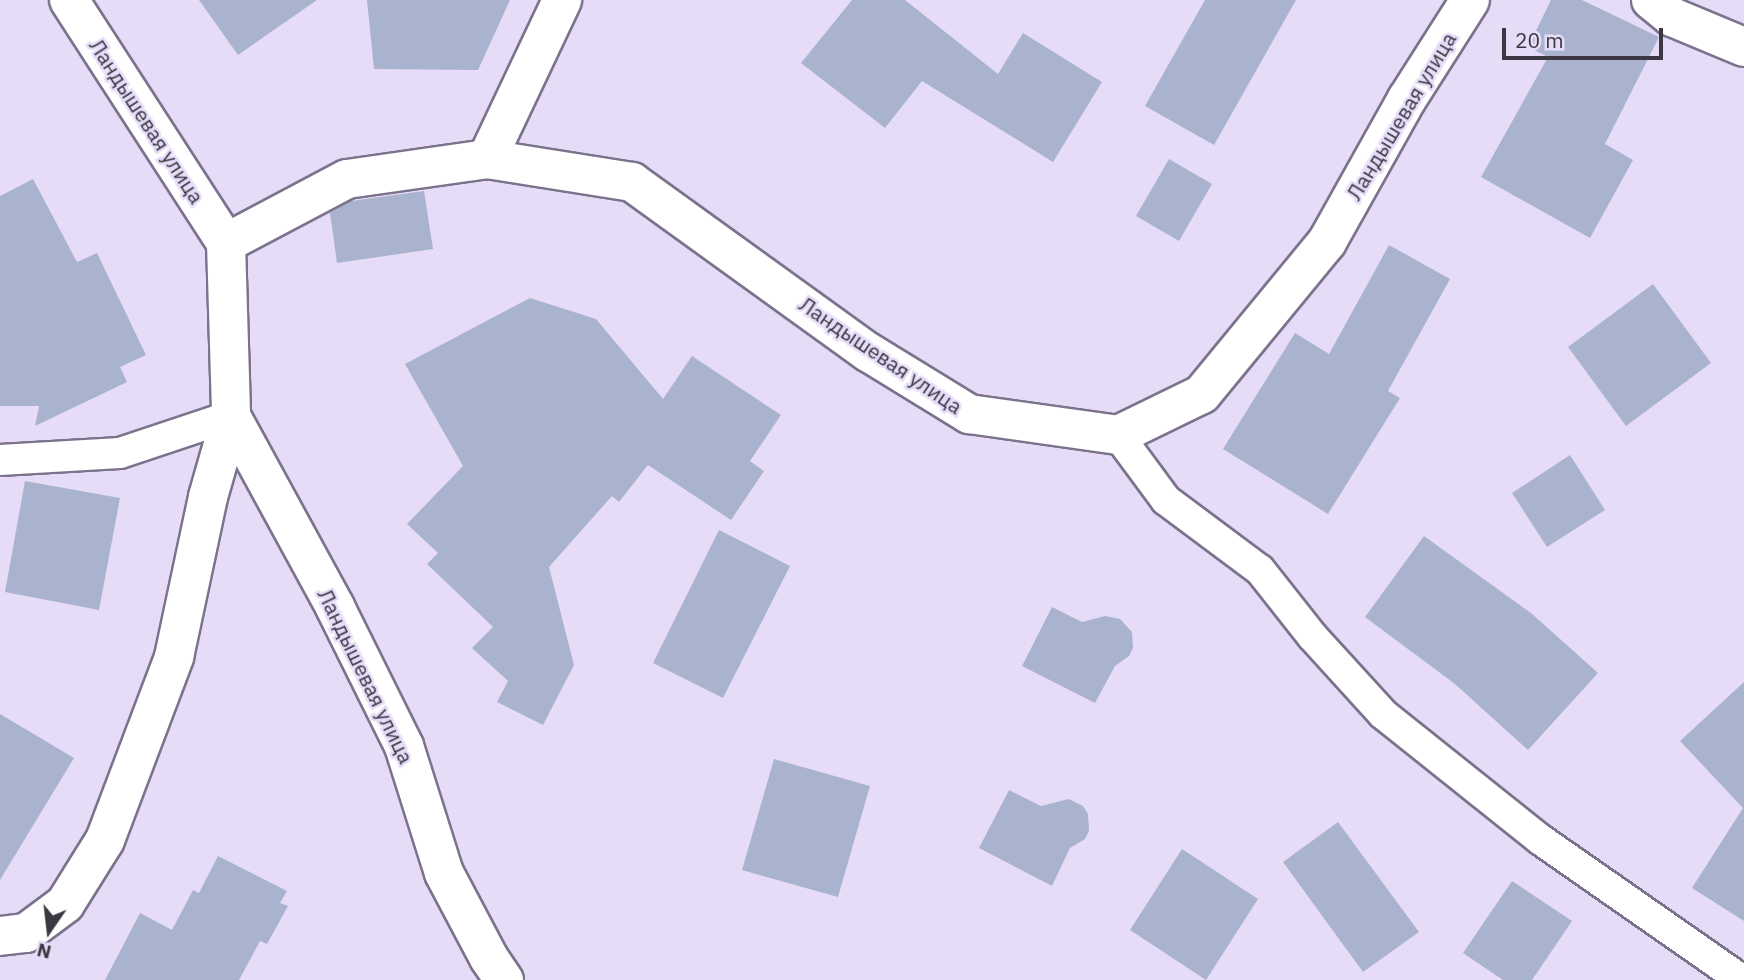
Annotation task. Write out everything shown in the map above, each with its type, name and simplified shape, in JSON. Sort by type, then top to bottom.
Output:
[{"type":"street","name":"Ландышевая улица","points":[[0,936],[26,933],[65,904],[105,840],[174,657],[208,497],[231,416],[226,243],[69,0]]},
{"type":"street","points":[[487,159],[562,0]]},
{"type":"street","name":"Ландышевая улица","points":[[226,243],[346,179],[487,159],[632,182],[868,352],[969,414],[1118,435],[1202,394],[1327,242],[1407,99],[1470,0]]},
{"type":"street","points":[[1651,0],[1672,17],[1744,47]]},
{"type":"street","name":"Ландышевая улица","points":[[231,416],[335,607],[404,746],[444,873],[489,958],[504,980]]},
{"type":"lane","points":[[0,460],[120,453],[231,416]]},
{"type":"lane","points":[[1118,435],[1166,500],[1260,570],[1313,637],[1383,714],[1541,840],[1742,980]]},
{"type":"building","points":[[199,0],[317,0],[238,55]]},
{"type":"building","points":[[367,0],[510,0],[478,70],[374,69]]},
{"type":"building","points":[[852,0],[905,0],[998,74],[1023,33],[1102,82],[1053,162],[922,81],[885,128],[801,63]]},
{"type":"building","points":[[1205,0],[1296,0],[1214,145],[1145,106]]},
{"type":"building","points":[[1551,0],[1582,0],[1659,37],[1605,144],[1633,160],[1590,238],[1481,177],[1548,57],[1528,47]]},
{"type":"building","points":[[1169,159],[1212,184],[1179,241],[1136,216]]},
{"type":"building","points":[[33,179],[77,262],[97,253],[146,355],[120,367],[127,382],[35,426],[39,406],[0,406],[0,196]]},
{"type":"building","points":[[424,191],[433,249],[337,263],[330,213],[351,201]]},
{"type":"building","points":[[1389,245],[1450,279],[1388,391],[1400,398],[1328,514],[1223,449],[1295,333],[1329,354]]},
{"type":"building","points":[[1653,284],[1711,363],[1626,426],[1568,347]]},
{"type":"building","points":[[530,298],[596,319],[663,399],[692,356],[781,415],[750,461],[764,471],[731,520],[648,465],[619,502],[612,496],[549,567],[574,665],[543,725],[497,702],[508,681],[472,648],[493,627],[427,564],[438,553],[407,524],[463,466],[405,364]]},
{"type":"building","points":[[1570,455],[1605,510],[1547,547],[1512,493]]},
{"type":"building","points":[[25,481],[120,498],[99,610],[5,592]]},
{"type":"building","points":[[719,530],[790,566],[723,698],[653,663]]},
{"type":"building","points":[[1424,536],[1531,613],[1598,673],[1528,750],[1455,684],[1365,617]]},
{"type":"building","points":[[1052,607],[1082,622],[1105,616],[1120,619],[1132,632],[1133,648],[1129,656],[1115,666],[1095,703],[1022,666]]},
{"type":"building","points":[[1744,682],[1744,921],[1692,888],[1743,808],[1680,741]]},
{"type":"building","points":[[0,714],[74,758],[0,880]]},
{"type":"building","points":[[774,759],[870,786],[838,897],[742,870]]},
{"type":"building","points":[[1009,790],[1041,806],[1069,799],[1083,806],[1088,814],[1089,831],[1085,839],[1070,848],[1052,886],[979,848]]},
{"type":"building","points":[[1338,822],[1419,932],[1363,972],[1283,862]]},
{"type":"building","points":[[1182,849],[1258,899],[1206,980],[1130,930]]},
{"type":"building","points":[[218,856],[287,891],[280,903],[288,906],[267,944],[260,941],[239,980],[105,980],[140,913],[172,930],[193,890],[199,893]]},
{"type":"building","points":[[1512,881],[1572,921],[1532,980],[1503,980],[1463,953]]}]
